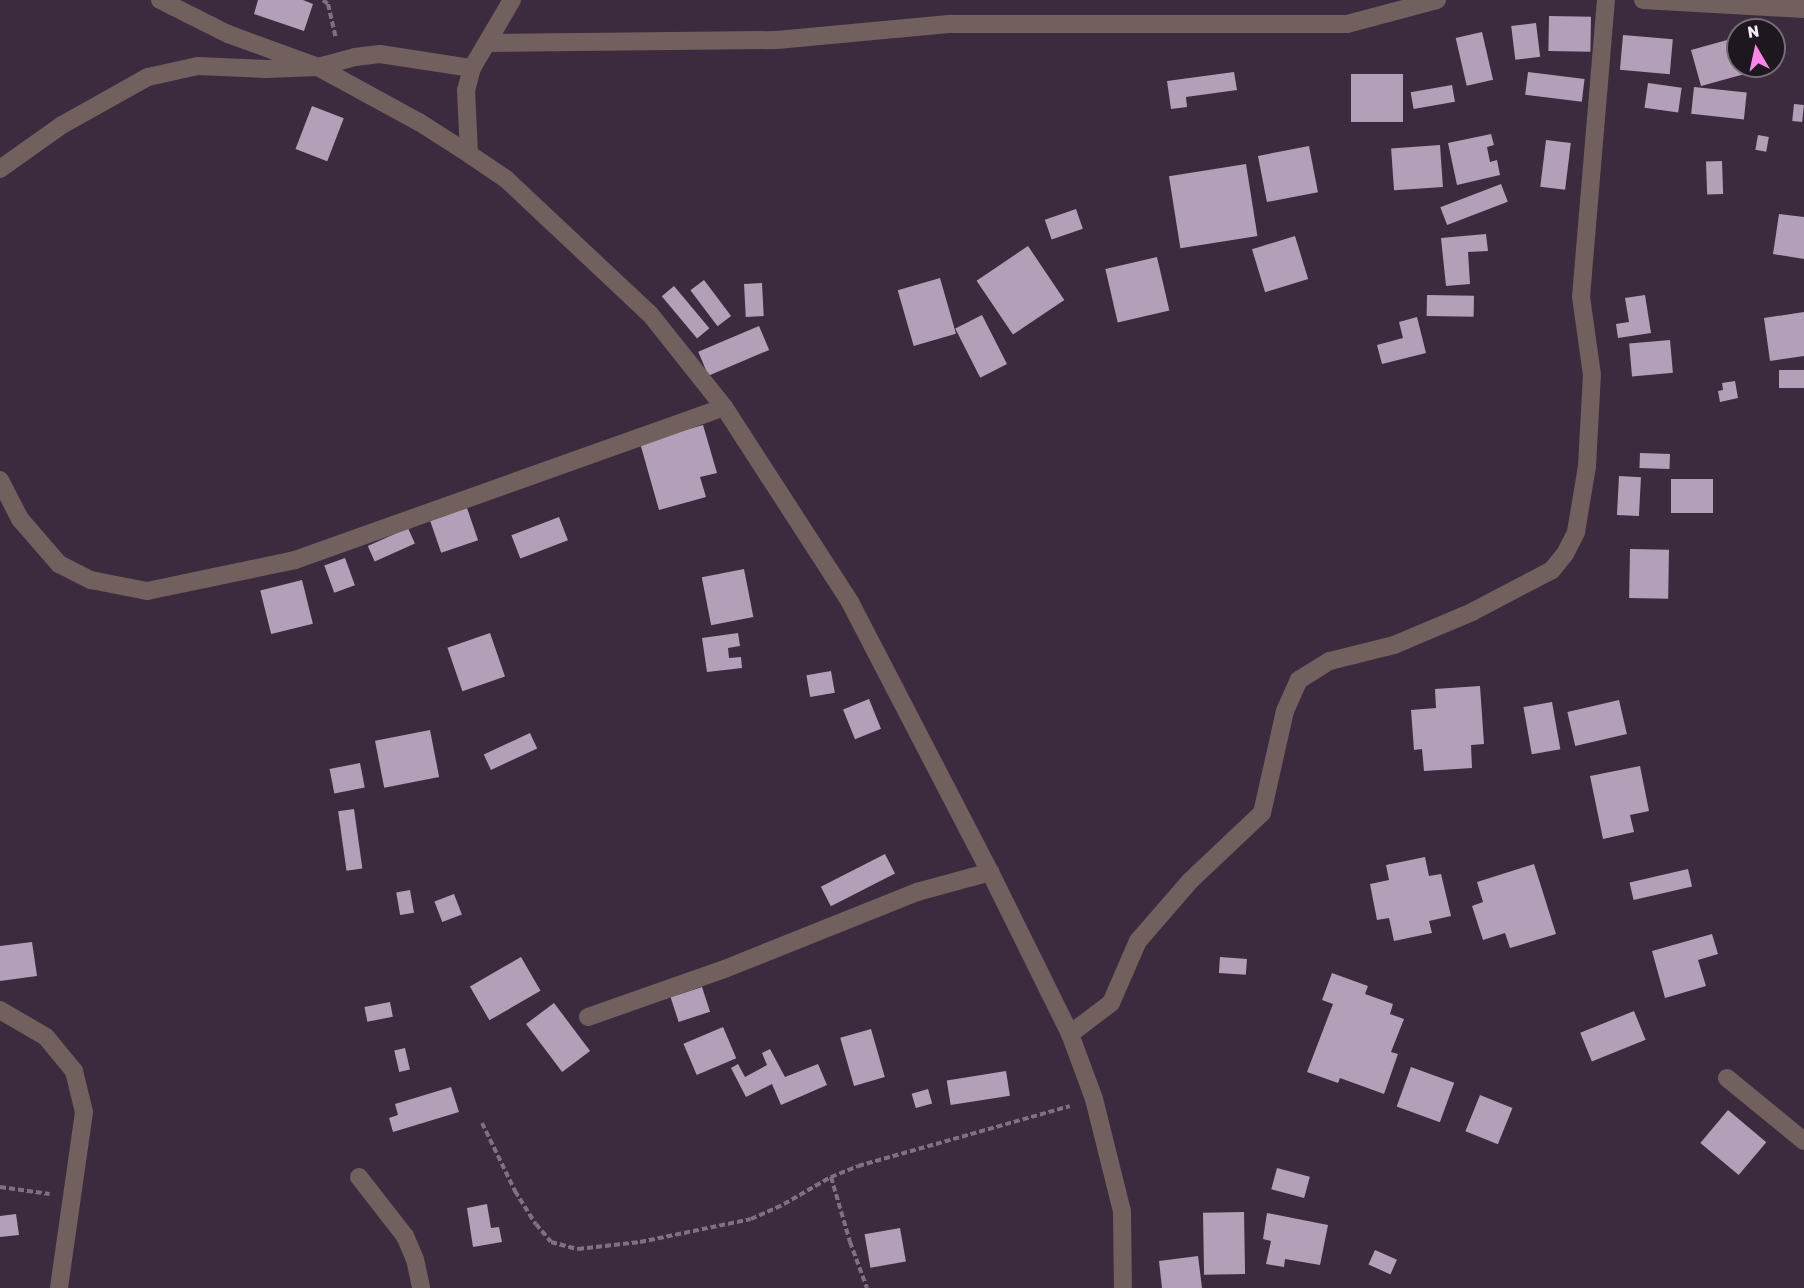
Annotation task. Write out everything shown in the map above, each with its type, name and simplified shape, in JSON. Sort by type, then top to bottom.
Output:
[{"type":"street","points":[[160,0],[228,34],[318,67],[419,122],[506,179],[650,314],[724,406],[850,602],[990,872],[1070,1034],[1094,1099],[1122,1211],[1124,1288]]},
{"type":"street","points":[[469,154],[466,90],[472,68],[512,0]]},
{"type":"street","points":[[488,43],[777,40],[951,24],[1347,24],[1437,0]]},
{"type":"street","points":[[1070,1034],[1111,1003],[1138,941],[1190,881],[1262,813],[1285,711],[1299,680],[1330,660],[1394,645],[1472,612],[1552,570],[1565,554],[1576,532],[1587,466],[1592,375],[1581,297],[1606,0]]},
{"type":"street","points":[[1643,0],[1717,2],[1804,9]]},
{"type":"street","points":[[0,169],[62,125],[148,77],[198,66],[266,69],[318,67],[380,54],[472,68]]},
{"type":"street","points":[[0,480],[20,519],[59,564],[91,580],[147,591],[294,560],[724,406]]},
{"type":"street","points":[[588,1017],[727,968],[917,892],[990,872]]},
{"type":"street","points":[[0,1010],[46,1037],[74,1071],[84,1112],[59,1288]]},
{"type":"street","points":[[1727,1078],[1804,1141]]},
{"type":"street","points":[[359,1177],[405,1236],[415,1259],[421,1288]]},
{"type":"path","points":[[323,0],[327,4],[338,47],[346,60]]},
{"type":"path","points":[[482,1123],[510,1181],[536,1224],[551,1242],[578,1249],[640,1242],[751,1219],[784,1204],[831,1177],[858,1166],[1094,1099]]},
{"type":"path","points":[[831,1177],[850,1242],[867,1288]]},
{"type":"path","points":[[0,1187],[72,1197]]},
{"type":"building","points":[[258,0],[303,0],[313,4],[304,31],[254,14]]},
{"type":"building","points":[[1549,16],[1591,17],[1590,52],[1548,51]]},
{"type":"building","points":[[1536,23],[1540,57],[1515,60],[1511,26]]},
{"type":"building","points":[[1482,32],[1493,80],[1467,86],[1456,38]]},
{"type":"building","points":[[1623,35],[1673,39],[1670,74],[1620,70]]},
{"type":"building","points":[[1726,40],[1726,78],[1730,78],[1701,86],[1691,50]]},
{"type":"building","points":[[1234,72],[1237,90],[1186,97],[1187,107],[1171,109],[1167,81]]},
{"type":"building","points":[[1528,72],[1585,79],[1582,102],[1525,95]]},
{"type":"building","points":[[1351,74],[1403,74],[1403,122],[1351,122]]},
{"type":"building","points":[[1648,83],[1682,88],[1678,112],[1645,108]]},
{"type":"building","points":[[1452,85],[1455,102],[1414,109],[1411,92]]},
{"type":"building","points":[[1694,87],[1747,93],[1744,119],[1691,114]]},
{"type":"building","points":[[1794,104],[1804,105],[1802,122],[1792,121]]},
{"type":"building","points":[[312,106],[344,118],[327,161],[296,149]]},
{"type":"building","points":[[1491,134],[1494,145],[1487,147],[1490,162],[1497,160],[1500,175],[1457,185],[1448,143]]},
{"type":"building","points":[[1758,135],[1769,137],[1766,152],[1755,150]]},
{"type":"building","points":[[1546,140],[1571,143],[1565,190],[1540,187]]},
{"type":"building","points":[[1440,145],[1443,187],[1394,190],[1391,148]]},
{"type":"building","points":[[1309,146],[1318,192],[1267,202],[1258,156]]},
{"type":"building","points":[[1722,161],[1723,194],[1707,195],[1706,162]]},
{"type":"building","points":[[1246,164],[1257,236],[1180,248],[1169,176]]},
{"type":"building","points":[[1501,184],[1508,202],[1447,225],[1440,207]]},
{"type":"building","points":[[1076,209],[1083,229],[1052,240],[1045,220]]},
{"type":"building","points":[[1779,214],[1804,217],[1804,259],[1773,254]]},
{"type":"building","points":[[1486,234],[1488,251],[1468,252],[1470,284],[1446,286],[1441,238]]},
{"type":"building","points":[[1295,236],[1308,279],[1265,292],[1252,249]]},
{"type":"building","points":[[1028,246],[1064,300],[1013,335],[977,281]]},
{"type":"building","points":[[1157,257],[1169,311],[1118,323],[1105,269]]},
{"type":"building","points":[[940,278],[956,334],[914,346],[898,290]]},
{"type":"building","points":[[704,280],[731,316],[718,326],[690,290]]},
{"type":"building","points":[[762,283],[764,316],[746,317],[744,284]]},
{"type":"building","points":[[674,286],[709,328],[697,338],[662,296]]},
{"type":"building","points":[[1427,295],[1474,296],[1474,317],[1427,316]]},
{"type":"building","points":[[1645,295],[1651,333],[1618,338],[1616,324],[1629,322],[1625,298]]},
{"type":"building","points":[[1804,312],[1804,356],[1770,361],[1764,318]]},
{"type":"building","points":[[982,315],[1007,364],[980,378],[955,329]]},
{"type":"building","points":[[1417,317],[1426,353],[1382,364],[1377,345],[1403,338],[1399,322]]},
{"type":"building","points":[[759,326],[769,350],[708,376],[698,352]]},
{"type":"building","points":[[1670,340],[1673,373],[1632,376],[1629,344]]},
{"type":"building","points":[[1779,370],[1804,370],[1804,388],[1779,388]]},
{"type":"building","points":[[1735,381],[1738,398],[1720,402],[1718,391],[1723,390],[1722,383]]},
{"type":"building","points":[[703,425],[717,473],[700,477],[706,497],[659,510],[640,443]]},
{"type":"building","points":[[1640,453],[1670,454],[1669,469],[1639,468]]},
{"type":"building","points":[[1619,476],[1641,477],[1639,516],[1617,515]]},
{"type":"building","points":[[1671,479],[1713,479],[1713,513],[1671,513]]},
{"type":"building","points":[[467,508],[478,540],[441,553],[430,521]]},
{"type":"building","points":[[559,517],[568,540],[520,559],[511,535]]},
{"type":"building","points":[[408,528],[415,544],[375,561],[368,546]]},
{"type":"building","points":[[1630,549],[1669,550],[1668,599],[1629,598]]},
{"type":"building","points":[[345,558],[355,585],[334,593],[324,566]]},
{"type":"building","points":[[744,569],[753,617],[711,625],[702,577]]},
{"type":"building","points":[[302,580],[313,624],[271,634],[260,590]]},
{"type":"building","points":[[490,633],[505,676],[462,691],[447,648]]},
{"type":"building","points":[[738,633],[740,646],[728,648],[729,658],[741,657],[742,668],[707,672],[702,638]]},
{"type":"building","points":[[831,671],[835,693],[810,697],[806,675]]},
{"type":"building","points":[[1480,686],[1484,744],[1471,745],[1472,768],[1424,771],[1422,749],[1414,750],[1411,710],[1436,708],[1435,689]]},
{"type":"building","points":[[869,699],[881,729],[855,739],[843,709]]},
{"type":"building","points":[[1619,700],[1627,734],[1575,746],[1567,712]]},
{"type":"building","points":[[1552,702],[1560,749],[1532,754],[1523,707]]},
{"type":"building","points":[[430,730],[439,777],[384,788],[375,741]]},
{"type":"building","points":[[530,733],[537,748],[491,770],[484,755]]},
{"type":"building","points":[[360,763],[365,788],[334,793],[330,769]]},
{"type":"building","points":[[1640,766],[1649,811],[1630,815],[1634,832],[1603,839],[1590,776]]},
{"type":"building","points":[[354,809],[362,868],[347,871],[338,811]]},
{"type":"building","points":[[885,854],[895,874],[831,906],[821,887]]},
{"type":"building","points":[[1425,857],[1429,876],[1441,874],[1451,916],[1429,921],[1432,933],[1394,941],[1389,918],[1377,920],[1370,884],[1389,880],[1386,865]]},
{"type":"building","points":[[1534,864],[1556,934],[1510,948],[1505,933],[1483,940],[1472,906],[1483,902],[1477,882]]},
{"type":"building","points":[[1688,869],[1692,887],[1634,900],[1630,882]]},
{"type":"building","points":[[410,890],[414,913],[400,915],[396,892]]},
{"type":"building","points":[[454,894],[462,915],[442,922],[434,902]]},
{"type":"building","points":[[1712,934],[1718,954],[1698,960],[1706,986],[1665,998],[1652,951]]},
{"type":"building","points":[[32,942],[37,976],[0,981],[0,946]]},
{"type":"building","points":[[521,957],[540,991],[489,1020],[470,986]]},
{"type":"building","points":[[1220,957],[1247,959],[1246,975],[1219,973]]},
{"type":"building","points":[[1332,973],[1368,986],[1365,994],[1393,1004],[1390,1014],[1404,1019],[1391,1052],[1398,1054],[1384,1094],[1340,1078],[1338,1083],[1307,1072],[1333,1004],[1322,1000]]},
{"type":"building","points":[[702,987],[710,1012],[679,1022],[671,997]]},
{"type":"building","points":[[390,1002],[393,1017],[367,1022],[364,1007]]},
{"type":"building","points":[[554,1003],[590,1051],[562,1072],[526,1024]]},
{"type":"building","points":[[1634,1011],[1646,1040],[1592,1061],[1580,1033]]},
{"type":"building","points":[[723,1027],[736,1058],[697,1075],[683,1044]]},
{"type":"building","points":[[871,1029],[885,1077],[854,1086],[840,1038]]},
{"type":"building","points":[[405,1048],[410,1069],[399,1072],[394,1050]]},
{"type":"building","points":[[770,1049],[785,1077],[818,1064],[827,1085],[781,1105],[772,1084],[746,1097],[731,1068],[738,1064],[745,1077],[767,1065],[762,1053]]},
{"type":"building","points":[[1411,1067],[1454,1083],[1440,1122],[1397,1106]]},
{"type":"building","points":[[1006,1071],[1010,1096],[951,1105],[947,1080]]},
{"type":"building","points":[[451,1087],[459,1112],[393,1132],[389,1118],[398,1115],[395,1104]]},
{"type":"building","points":[[928,1089],[932,1103],[916,1108],[912,1094]]},
{"type":"building","points":[[1480,1095],[1512,1108],[1498,1144],[1465,1131]]},
{"type":"building","points":[[1728,1110],[1766,1142],[1739,1175],[1700,1143]]},
{"type":"building","points":[[1277,1168],[1310,1177],[1304,1198],[1271,1189]]},
{"type":"building","points":[[487,1204],[491,1228],[499,1227],[502,1242],[473,1247],[467,1208]]},
{"type":"building","points":[[1244,1212],[1245,1274],[1204,1275],[1203,1213]]},
{"type":"building","points":[[1267,1213],[1328,1225],[1320,1265],[1285,1259],[1284,1267],[1266,1264],[1271,1241],[1263,1239]]},
{"type":"building","points":[[16,1214],[19,1235],[0,1237],[0,1216]]},
{"type":"building","points":[[900,1228],[906,1261],[870,1268],[865,1234]]},
{"type":"building","points":[[1375,1250],[1397,1260],[1390,1274],[1368,1265]]},
{"type":"building","points":[[1198,1256],[1202,1288],[1162,1288],[1159,1261]]}]
